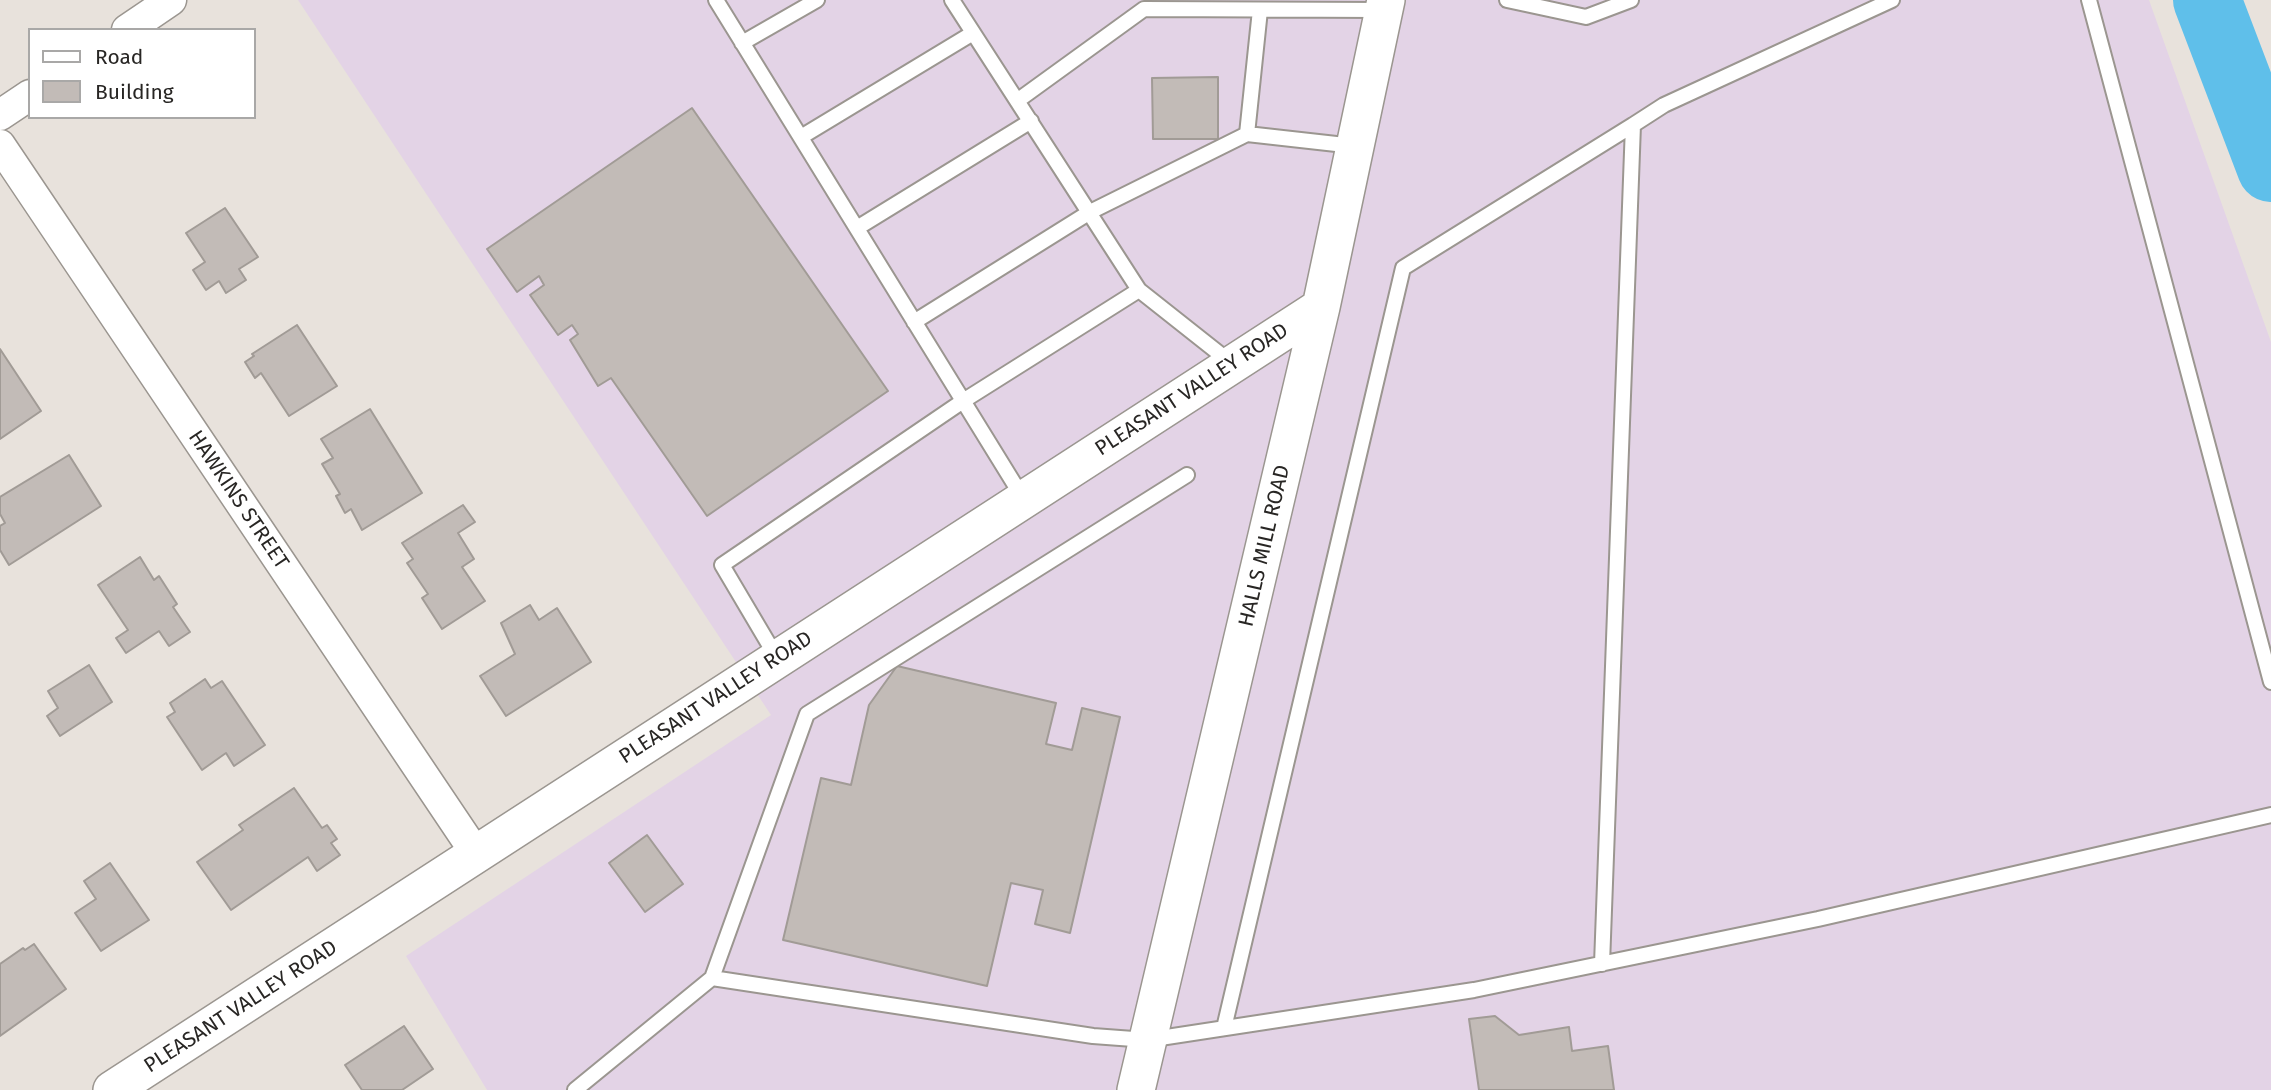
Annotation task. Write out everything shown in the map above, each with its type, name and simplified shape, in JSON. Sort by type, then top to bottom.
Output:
[{"type":"street","points":[[130,28],[171,0]]},
{"type":"street","name":"HALLS MILL ROAD","points":[[1136,1090],[1321,307],[1385,5]]},
{"type":"street","points":[[0,115],[28,96]]},
{"type":"street","name":"HAWKINS STREET","points":[[0,145],[477,855]]},
{"type":"street","name":"PLEASANT VALLEY ROAD","points":[[112,1090],[1023,499],[1234,366],[1321,307]]},
{"type":"lane","points":[[716,0],[1023,499]]},
{"type":"lane","points":[[743,43],[817,0]]},
{"type":"lane","points":[[952,0],[1139,290],[1234,366]]},
{"type":"lane","points":[[1507,0],[1586,18],[1631,0]]},
{"type":"lane","points":[[1224,1028],[1403,268],[1664,105],[1892,0]]},
{"type":"lane","points":[[2089,0],[2271,682]]},
{"type":"lane","points":[[1017,101],[1143,9],[1260,10],[1289,5],[1385,5]]},
{"type":"lane","points":[[1247,134],[1260,10]]},
{"type":"lane","points":[[801,137],[973,33]]},
{"type":"lane","points":[[857,228],[1031,121]]},
{"type":"lane","points":[[1602,964],[1633,125]]},
{"type":"lane","points":[[914,322],[1090,212],[1247,134],[1355,146]]},
{"type":"lane","points":[[778,659],[722,565],[963,401],[1139,290]]},
{"type":"lane","points":[[575,1090],[712,978],[807,714],[1187,475]]},
{"type":"lane","points":[[712,978],[1093,1036],[1147,1040],[1474,990],[1818,919],[2271,815]]},
{"type":"shaded area","points":[[298,0],[2149,0],[2271,342],[2271,1090],[487,1090],[406,956],[771,715]]},
{"type":"building","points":[[1218,77],[1218,139],[1153,139],[1152,78]]},
{"type":"building","points":[[692,108],[888,391],[707,516],[611,378],[598,386],[570,340],[578,334],[572,325],[558,335],[530,295],[544,285],[539,276],[517,292],[487,249]]},
{"type":"building","points":[[225,208],[258,257],[239,269],[246,280],[226,293],[219,281],[206,290],[193,270],[205,262],[186,233]]},
{"type":"building","points":[[297,325],[337,386],[289,416],[261,373],[255,378],[245,362],[254,356],[252,354]]},
{"type":"building","points":[[0,349],[41,411],[0,439]]},
{"type":"building","points":[[370,409],[422,493],[362,530],[351,509],[345,513],[336,496],[340,494],[322,464],[333,458],[321,439]]},
{"type":"building","points":[[69,455],[101,506],[9,565],[0,550],[0,526],[5,523],[0,514],[0,497]]},
{"type":"building","points":[[463,505],[475,522],[458,533],[474,559],[462,567],[485,601],[442,629],[422,598],[428,594],[407,563],[413,559],[402,543]]},
{"type":"building","points":[[140,557],[154,580],[159,576],[177,604],[173,607],[190,632],[169,646],[159,631],[126,653],[116,638],[128,630],[98,585]]},
{"type":"building","points":[[530,605],[539,620],[557,608],[591,662],[506,716],[480,676],[515,654],[501,623]]},
{"type":"building","points":[[89,665],[112,702],[60,736],[47,716],[58,708],[48,691]]},
{"type":"building","points":[[897,666],[1056,703],[1046,744],[1072,750],[1082,708],[1120,717],[1070,933],[1035,924],[1043,890],[1011,883],[987,986],[783,940],[821,778],[851,785],[869,705]]},
{"type":"building","points":[[205,679],[211,688],[222,681],[265,745],[234,766],[226,753],[202,770],[167,717],[175,712],[170,703]]},
{"type":"building","points":[[294,788],[322,828],[327,825],[337,839],[331,843],[340,855],[317,871],[308,857],[231,910],[197,862],[243,830],[239,825]]},
{"type":"building","points":[[647,835],[683,884],[645,912],[609,863]]},
{"type":"building","points":[[110,863],[149,920],[101,951],[75,913],[96,899],[84,881]]},
{"type":"building","points":[[34,944],[66,989],[0,1036],[0,964],[23,948],[25,950]]},
{"type":"building","points":[[1495,1016],[1519,1035],[1569,1027],[1572,1051],[1608,1046],[1614,1090],[1479,1090],[1469,1019]]},
{"type":"building","points":[[404,1026],[433,1069],[402,1090],[362,1090],[345,1065]]},
{"type":"waterway","points":[[2207,0],[2271,168]]}]
